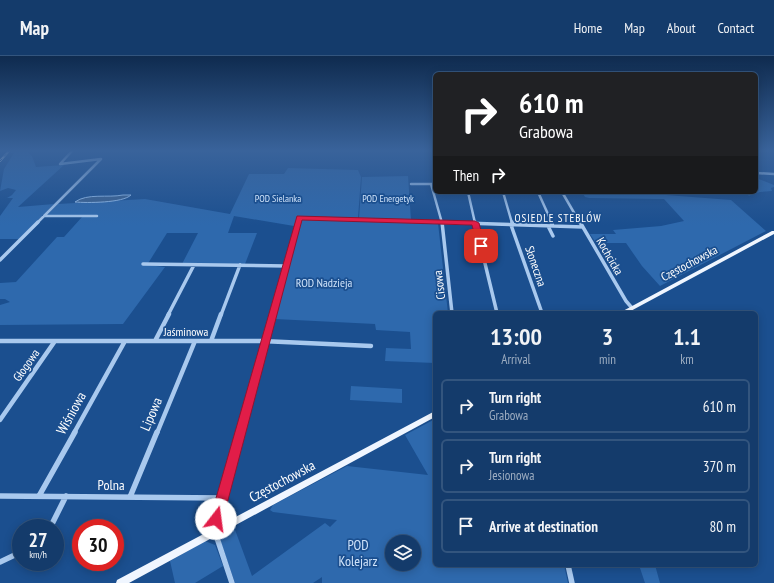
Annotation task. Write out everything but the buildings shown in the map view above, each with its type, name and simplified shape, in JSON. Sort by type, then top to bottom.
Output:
[{"type":"main road","name":"Częstochowska","points":[[627,311],[767,235],[774,233]]},
{"type":"main road","name":"Częstochowska","points":[[120,583],[433,415]]},
{"type":"street","points":[[0,260],[84,176]]},
{"type":"street","points":[[411,184],[430,184]]},
{"type":"street","name":"Cisowa","points":[[430,184],[441,222],[452,311]]},
{"type":"street","points":[[468,194],[497,311]]},
{"type":"street","name":"Słoneczna","points":[[504,194],[512,225],[541,311]]},
{"type":"street","points":[[539,194],[553,226]]},
{"type":"street","name":"Kochcicka","points":[[563,194],[626,301],[632,308]]},
{"type":"street","points":[[44,216],[97,216]]},
{"type":"street","points":[[232,583],[216,531],[216,519],[301,217],[583,227]]},
{"type":"street","points":[[548,226],[553,236]]},
{"type":"street","points":[[143,264],[286,266]]},
{"type":"street","points":[[155,341],[194,265]]},
{"type":"street","points":[[210,341],[240,265]]},
{"type":"street","name":"Jaśminowa","points":[[0,341],[265,341],[371,346]]},
{"type":"street","name":"Głogowa","points":[[0,420],[55,341]]},
{"type":"street","name":"Wiśniowa","points":[[39,496],[125,341]]},
{"type":"street","name":"Lipowa","points":[[130,497],[195,341]]},
{"type":"street","name":"Polna","points":[[0,496],[222,498]]},
{"type":"street","points":[[54,519],[66,496]]},
{"type":"street","points":[[0,562],[12,556]]},
{"type":"street","points":[[568,567],[572,583]]},
{"type":"green space","points":[[3,176],[52,176],[18,207],[54,204],[19,239],[0,239],[0,216],[13,198],[7,198],[16,190],[8,188],[0,191]]},
{"type":"green space","name":"POD Sielanka","points":[[248,176],[360,176],[361,177],[358,218],[298,216],[294,226],[234,216],[228,233],[257,233],[245,264],[182,264],[198,233],[167,233],[147,265],[165,267],[123,324],[0,325],[0,305],[10,302],[5,299],[0,299],[0,283],[16,282],[57,237],[64,237],[82,217],[98,215],[47,215],[58,204],[145,199],[230,214]]},
{"type":"green space","name":"POD Energetyk","points":[[408,176],[411,220],[359,218],[362,177]]},
{"type":"green space","points":[[758,179],[774,185],[774,187],[771,188],[772,191],[758,193]]},
{"type":"green space","points":[[583,194],[653,194],[731,200],[766,231],[660,286],[642,266],[626,243],[596,243],[590,234],[616,234],[613,230],[661,226],[684,221],[664,199],[585,197]]},
{"type":"green space","name":"ROD Nadzieja","points":[[301,219],[438,223],[448,311],[433,311],[433,363],[385,361],[386,348],[411,349],[410,332],[376,330],[375,324],[275,319]]},
{"type":"green space","points":[[351,386],[402,389],[402,403],[350,400]]},
{"type":"green space","name":"POD Kolejarz","points":[[433,420],[433,567],[564,567],[568,583],[322,583],[322,577],[313,583],[235,583],[220,540],[225,531],[234,527],[252,576],[325,523],[330,527],[337,520],[273,512],[270,510],[273,505],[347,466],[428,475],[405,435]]},
{"type":"green space","points":[[205,541],[215,545],[223,566],[195,583],[175,583],[170,561]]},
{"type":"green space","points":[[640,567],[656,567],[660,583],[645,583]]},
{"type":"shaded area","points":[[131,195],[121,200],[113,201],[75,202],[85,198]]},
{"type":"district","name":"OSIEDLE STEBLÓW","points":[[558,218]]},
{"type":"route","points":[[216,519],[299,218],[475,223],[481,246]]}]
